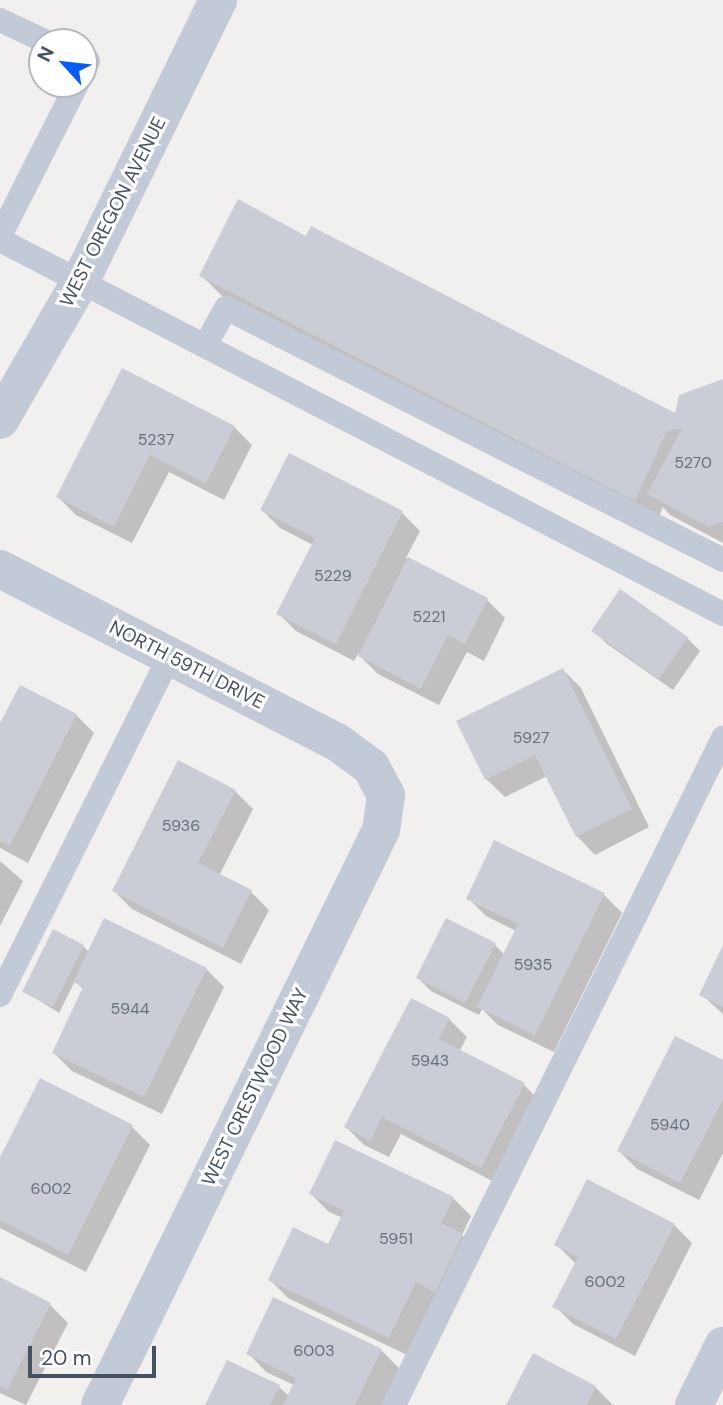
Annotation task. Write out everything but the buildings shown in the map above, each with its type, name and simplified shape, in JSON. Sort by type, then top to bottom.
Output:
[{"type":"street","name":"WEST OREGON AVENUE","points":[[0,421],[80,282],[218,0]]},
{"type":"street","name":"NORTH 59TH DRIVE","points":[[0,569],[337,742],[371,767]]},
{"type":"street","name":"WEST CRESTWOOD WAY","points":[[100,1405],[381,830],[386,795],[371,767]]},
{"type":"street","points":[[694,1405],[723,1346]]},
{"type":"lane","points":[[0,20],[28,33]]},
{"type":"lane","points":[[70,98],[0,238],[80,282],[723,614]]},
{"type":"lane","points":[[205,346],[226,309],[723,560]]},
{"type":"lane","points":[[0,995],[170,656]]},
{"type":"lane","points":[[394,1405],[723,738]]}]
